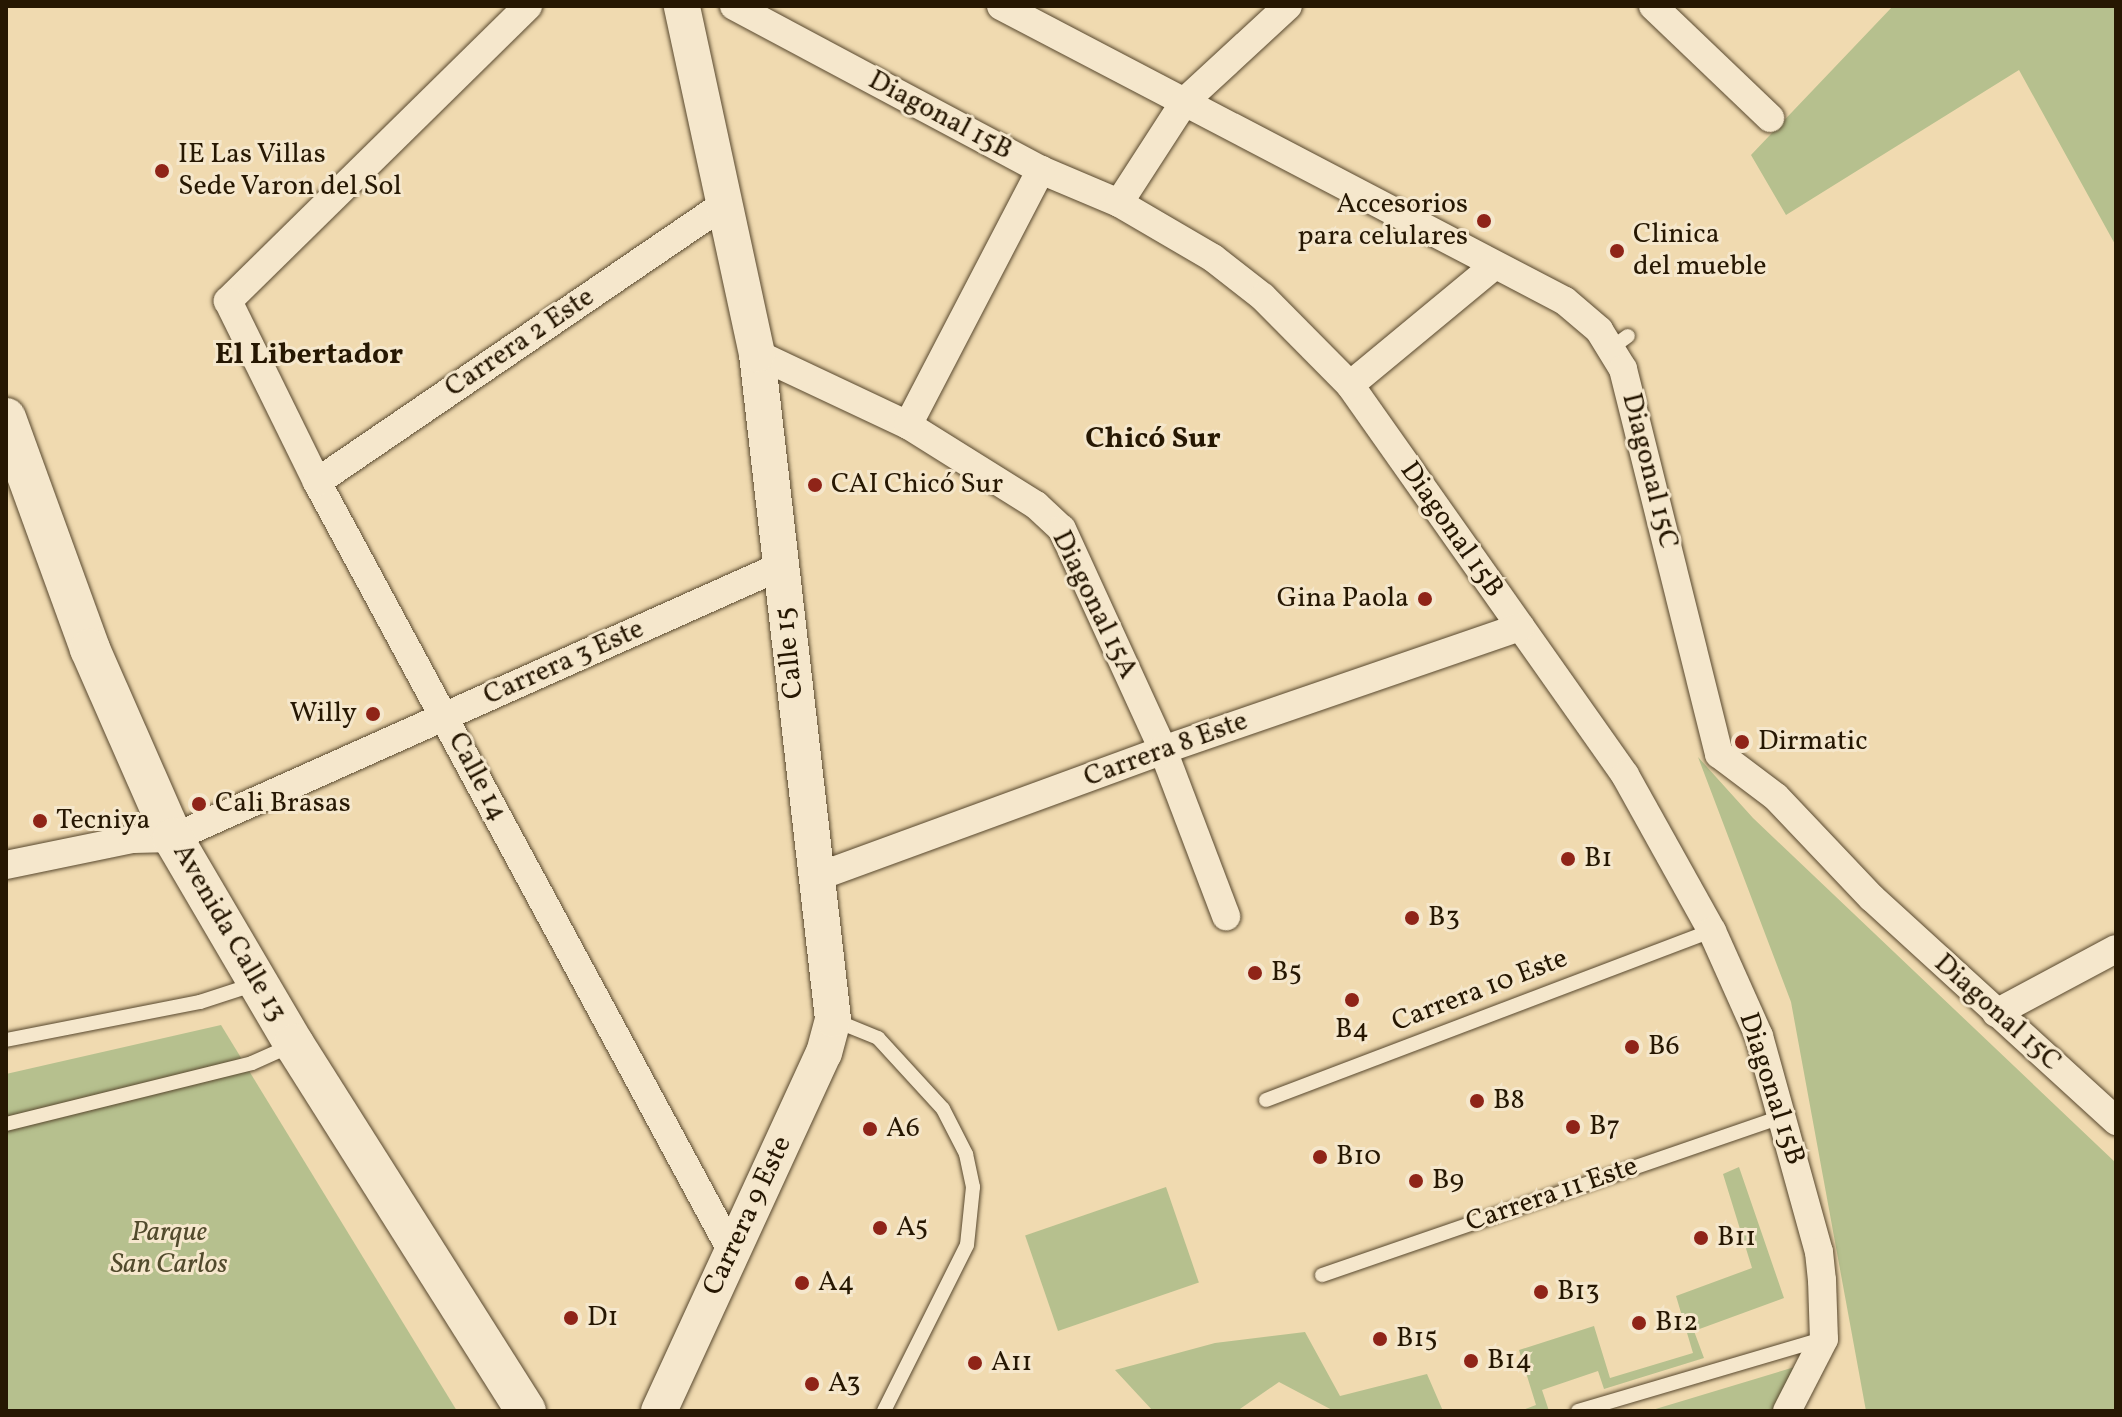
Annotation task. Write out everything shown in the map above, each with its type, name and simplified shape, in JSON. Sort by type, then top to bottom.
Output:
[{"type":"main road","name":"Avenida Calle 13","points":[[6,418],[90,649],[173,838],[294,1044],[526,1411]]},
{"type":"street","name":"Calle 14","points":[[528,6],[228,301],[317,482],[731,1250]]},
{"type":"street","name":"Calle 15","points":[[682,6],[757,354],[814,878],[833,1019]]},
{"type":"street","name":"Diagonal 15B","points":[[734,6],[1041,170],[1119,203],[1213,258],[1263,297],[1350,385],[1625,775],[1712,931],[1759,1036],[1783,1116],[1819,1252],[1824,1339]]},
{"type":"street","name":"Diagonal 15C","points":[[1001,6],[1565,301],[1599,330],[1619,342],[1623,369],[1719,754],[1776,797],[1872,898],[2116,1121]]},
{"type":"street","points":[[1119,203],[1185,101],[1288,6]]},
{"type":"street","points":[[1653,6],[1770,118]]},
{"type":"street","points":[[908,425],[1041,170]]},
{"type":"street","name":"Carrera 2 Este","points":[[317,482],[723,205]]},
{"type":"street","points":[[1350,385],[1494,266]]},
{"type":"street","name":"Diagonal 15A","points":[[757,354],[908,425],[1036,505],[1062,529],[1163,750],[1226,916]]},
{"type":"street","name":"Carrera 3 Este","points":[[173,838],[781,566]]},
{"type":"street","name":"Carrera 8 Este","points":[[814,878],[1163,750],[1520,627]]},
{"type":"street","points":[[6,865],[133,839],[173,838]]},
{"type":"street","points":[[1996,1013],[2116,949]]},
{"type":"street","name":"Carrera 9 Este","points":[[659,1411],[824,1053],[833,1019]]},
{"type":"street","points":[[1787,1411],[1824,1339]]},
{"type":"lane","name":"Carrera 10 Este","points":[[1266,1100],[1712,931]]},
{"type":"lane","points":[[6,1040],[200,1002],[258,983]]},
{"type":"lane","points":[[833,1019],[878,1038],[943,1109],[966,1154],[973,1187],[967,1245],[884,1411]]},
{"type":"lane","points":[[6,1124],[252,1063],[294,1044]]},
{"type":"lane","name":"Carrera 11 Este","points":[[1322,1275],[1783,1116]]},
{"type":"lane","points":[[1578,1411],[1824,1339]]},
{"type":"green space","points":[[1893,6],[2116,6],[2116,246],[2019,70],[1786,215],[1751,155]]},
{"type":"green space","points":[[1698,757],[1753,818],[2116,1163],[2116,1411],[1866,1411],[1791,1002]]},
{"type":"green space","name":"Parque San Carlos","points":[[221,1025],[457,1411],[6,1411],[6,1074]]},
{"type":"green space","points":[[1739,1167],[1784,1298],[1694,1331],[1704,1358],[1604,1389],[1598,1371],[1542,1390],[1549,1411],[1520,1411],[1536,1405],[1519,1350],[1594,1326],[1610,1378],[1693,1353],[1676,1296],[1752,1268],[1723,1174]]},
{"type":"green space","points":[[1166,1187],[1199,1282],[1058,1331],[1025,1236]]},
{"type":"green space","points":[[1305,1332],[1340,1396],[1427,1374],[1443,1411],[1334,1411],[1279,1382],[1237,1411],[1153,1411],[1115,1370],[1215,1343]]},
{"type":"green space","points":[[1798,1366],[1775,1411],[1649,1411]]},
{"type":"place","name":"IE Las Villas Sede Varon del Sol","points":[[162,171]]},
{"type":"place","name":"Accesorios para celulares","points":[[1484,221]]},
{"type":"place","name":"Clinica del mueble","points":[[1617,251]]},
{"type":"place","name":"CAI Chicó Sur","points":[[815,485]]},
{"type":"place","name":"Gina Paola","points":[[1425,599]]},
{"type":"place","name":"Willy","points":[[373,714]]},
{"type":"place","name":"Dirmatic","points":[[1742,742]]},
{"type":"place","name":"Cali Brasas","points":[[199,804]]},
{"type":"place","name":"Tecniya","points":[[40,821]]},
{"type":"place","name":"B1","points":[[1568,859]]},
{"type":"place","name":"B3","points":[[1412,918]]},
{"type":"place","name":"B5","points":[[1255,973]]},
{"type":"place","name":"B4","points":[[1352,1000]]},
{"type":"place","name":"B6","points":[[1632,1047]]},
{"type":"place","name":"B8","points":[[1477,1101]]},
{"type":"place","name":"B7","points":[[1573,1127]]},
{"type":"place","name":"A6","points":[[870,1129]]},
{"type":"place","name":"B10","points":[[1320,1157]]},
{"type":"place","name":"B9","points":[[1416,1181]]},
{"type":"place","name":"A5","points":[[880,1228]]},
{"type":"place","name":"B11","points":[[1701,1238]]},
{"type":"place","name":"A4","points":[[802,1283]]},
{"type":"place","name":"B13","points":[[1541,1292]]},
{"type":"place","name":"D1","points":[[571,1318]]},
{"type":"place","name":"B12","points":[[1639,1323]]},
{"type":"place","name":"B15","points":[[1380,1339]]},
{"type":"place","name":"B14","points":[[1471,1361]]},
{"type":"place","name":"A11","points":[[975,1363]]},
{"type":"place","name":"A3","points":[[812,1384]]},
{"type":"district","name":"El Libertador","points":[[309,355]]},
{"type":"district","name":"Chicó Sur","points":[[1153,439]]}]
